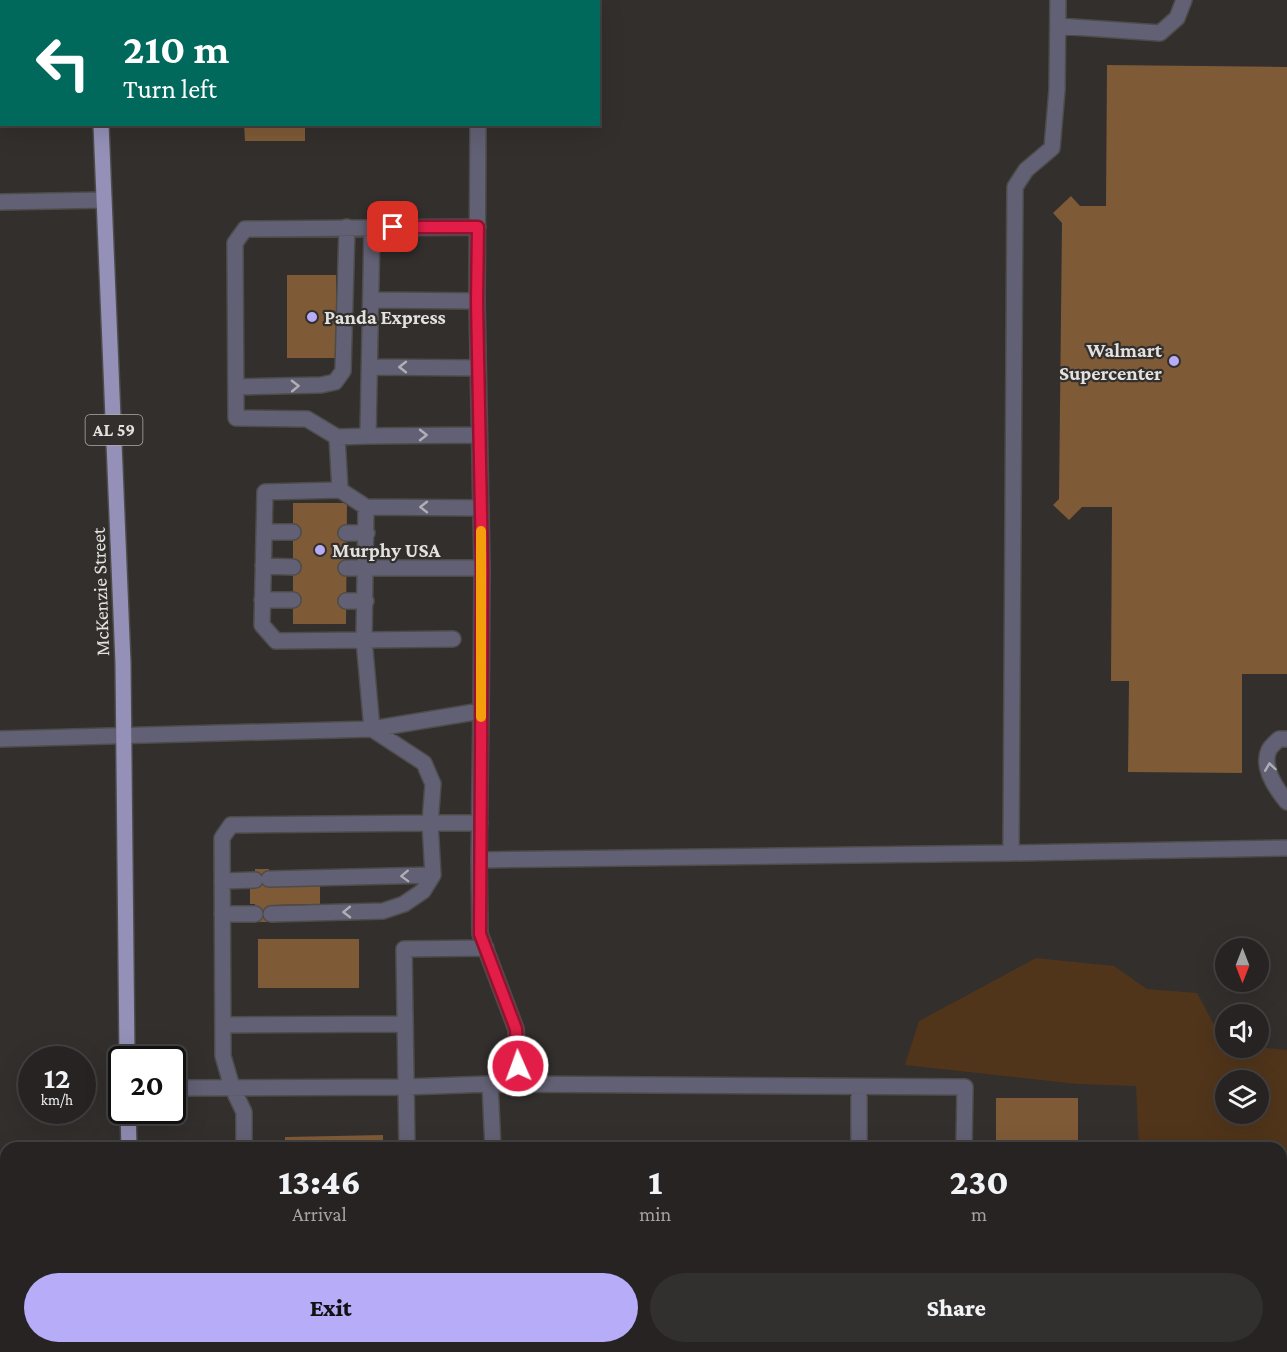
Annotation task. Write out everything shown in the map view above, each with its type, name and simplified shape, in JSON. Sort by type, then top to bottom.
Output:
[{"type":"main road","name":"McKenzie Street","points":[[101,126],[117,500],[124,736],[127,1046]]},
{"type":"main road","points":[[128,1124],[129,1142]]},
{"type":"lane","points":[[1011,853],[1015,187],[1026,170],[1052,148],[1057,90],[1058,0]]},
{"type":"lane","points":[[1058,26],[1160,33],[1177,18],[1184,0]]},
{"type":"lane","points":[[478,126],[478,435],[482,568],[480,934],[516,1029],[519,1084]]},
{"type":"lane","points":[[0,202],[104,200]]},
{"type":"lane","points":[[236,387],[321,385],[335,382],[343,371],[347,227]]},
{"type":"lane","points":[[368,436],[372,227]]},
{"type":"lane","points":[[478,227],[244,229],[235,243],[236,418],[307,419],[337,437],[478,435]]},
{"type":"lane","points":[[372,300],[477,301]]},
{"type":"lane","points":[[370,367],[478,368]]},
{"type":"lane","points":[[337,437],[340,490]]},
{"type":"lane","points":[[453,639],[276,641],[262,625],[265,492],[340,490],[366,507],[481,508]]},
{"type":"lane","points":[[366,507],[367,568],[364,639],[372,729]]},
{"type":"lane","points":[[264,532],[293,532]]},
{"type":"lane","points":[[346,533],[367,533]]},
{"type":"lane","points":[[264,566],[293,567]]},
{"type":"lane","points":[[346,568],[482,568]]},
{"type":"lane","points":[[262,600],[293,600]]},
{"type":"lane","points":[[346,601],[366,601]]},
{"type":"lane","points":[[0,739],[372,729],[481,711]]},
{"type":"lane","points":[[222,914],[383,911],[404,904],[423,891],[433,875],[430,823],[433,784],[424,764],[372,729]]},
{"type":"lane","points":[[1287,739],[1278,739],[1268,750],[1268,766],[1274,786],[1287,802]]},
{"type":"lane","points":[[244,1142],[244,1112],[232,1086],[223,1056],[222,838],[231,825],[480,823]]},
{"type":"lane","points":[[479,860],[1287,848]]},
{"type":"lane","points":[[222,881],[433,875]]},
{"type":"lane","points":[[407,1142],[404,950],[486,948]]},
{"type":"lane","points":[[223,1025],[405,1024]]},
{"type":"lane","points":[[490,1084],[493,1142]]},
{"type":"lane","points":[[186,1088],[406,1087],[490,1084],[965,1087],[964,1142]]},
{"type":"lane","points":[[859,1087],[859,1142]]},
{"type":"shaded area","points":[[1036,958],[1114,966],[1147,989],[1197,993],[1215,1027],[1215,1058],[1269,1058],[1269,1048],[1287,1050],[1287,1142],[1139,1142],[1136,1086],[1078,1084],[905,1065],[919,1021]]},
{"type":"building","name":"Walmart Supercenter","points":[[1107,65],[1287,67],[1287,674],[1242,674],[1242,773],[1128,772],[1129,681],[1111,681],[1112,507],[1082,507],[1069,520],[1053,505],[1059,499],[1062,223],[1053,213],[1071,196],[1080,206],[1106,206]]},
{"type":"building","points":[[244,126],[305,126],[305,141],[245,141]]},
{"type":"building","name":"Panda Express","points":[[287,275],[336,275],[337,358],[287,358]]},
{"type":"building","name":"Murphy USA","points":[[293,503],[347,503],[346,624],[293,624]]},
{"type":"building","points":[[255,869],[269,869],[269,886],[320,885],[320,904],[271,905],[271,922],[255,922],[255,904],[250,904],[250,885],[255,886]]},
{"type":"building","points":[[258,939],[359,939],[359,988],[258,988]]},
{"type":"building","points":[[996,1098],[1078,1098],[1078,1142],[996,1142]]},
{"type":"building","points":[[383,1135],[383,1142],[285,1142],[285,1137]]},
{"type":"slow traffic","points":[[481,531],[481,717]]},
{"type":"place","name":"Panda Express","points":[[312,317]]},
{"type":"place","name":"Walmart Supercenter","points":[[1174,361]]},
{"type":"place","name":"Murphy USA","points":[[320,550]]},
{"type":"route","points":[[393,227],[478,227],[478,435],[482,568],[480,934],[516,1029],[518,1066]]}]
